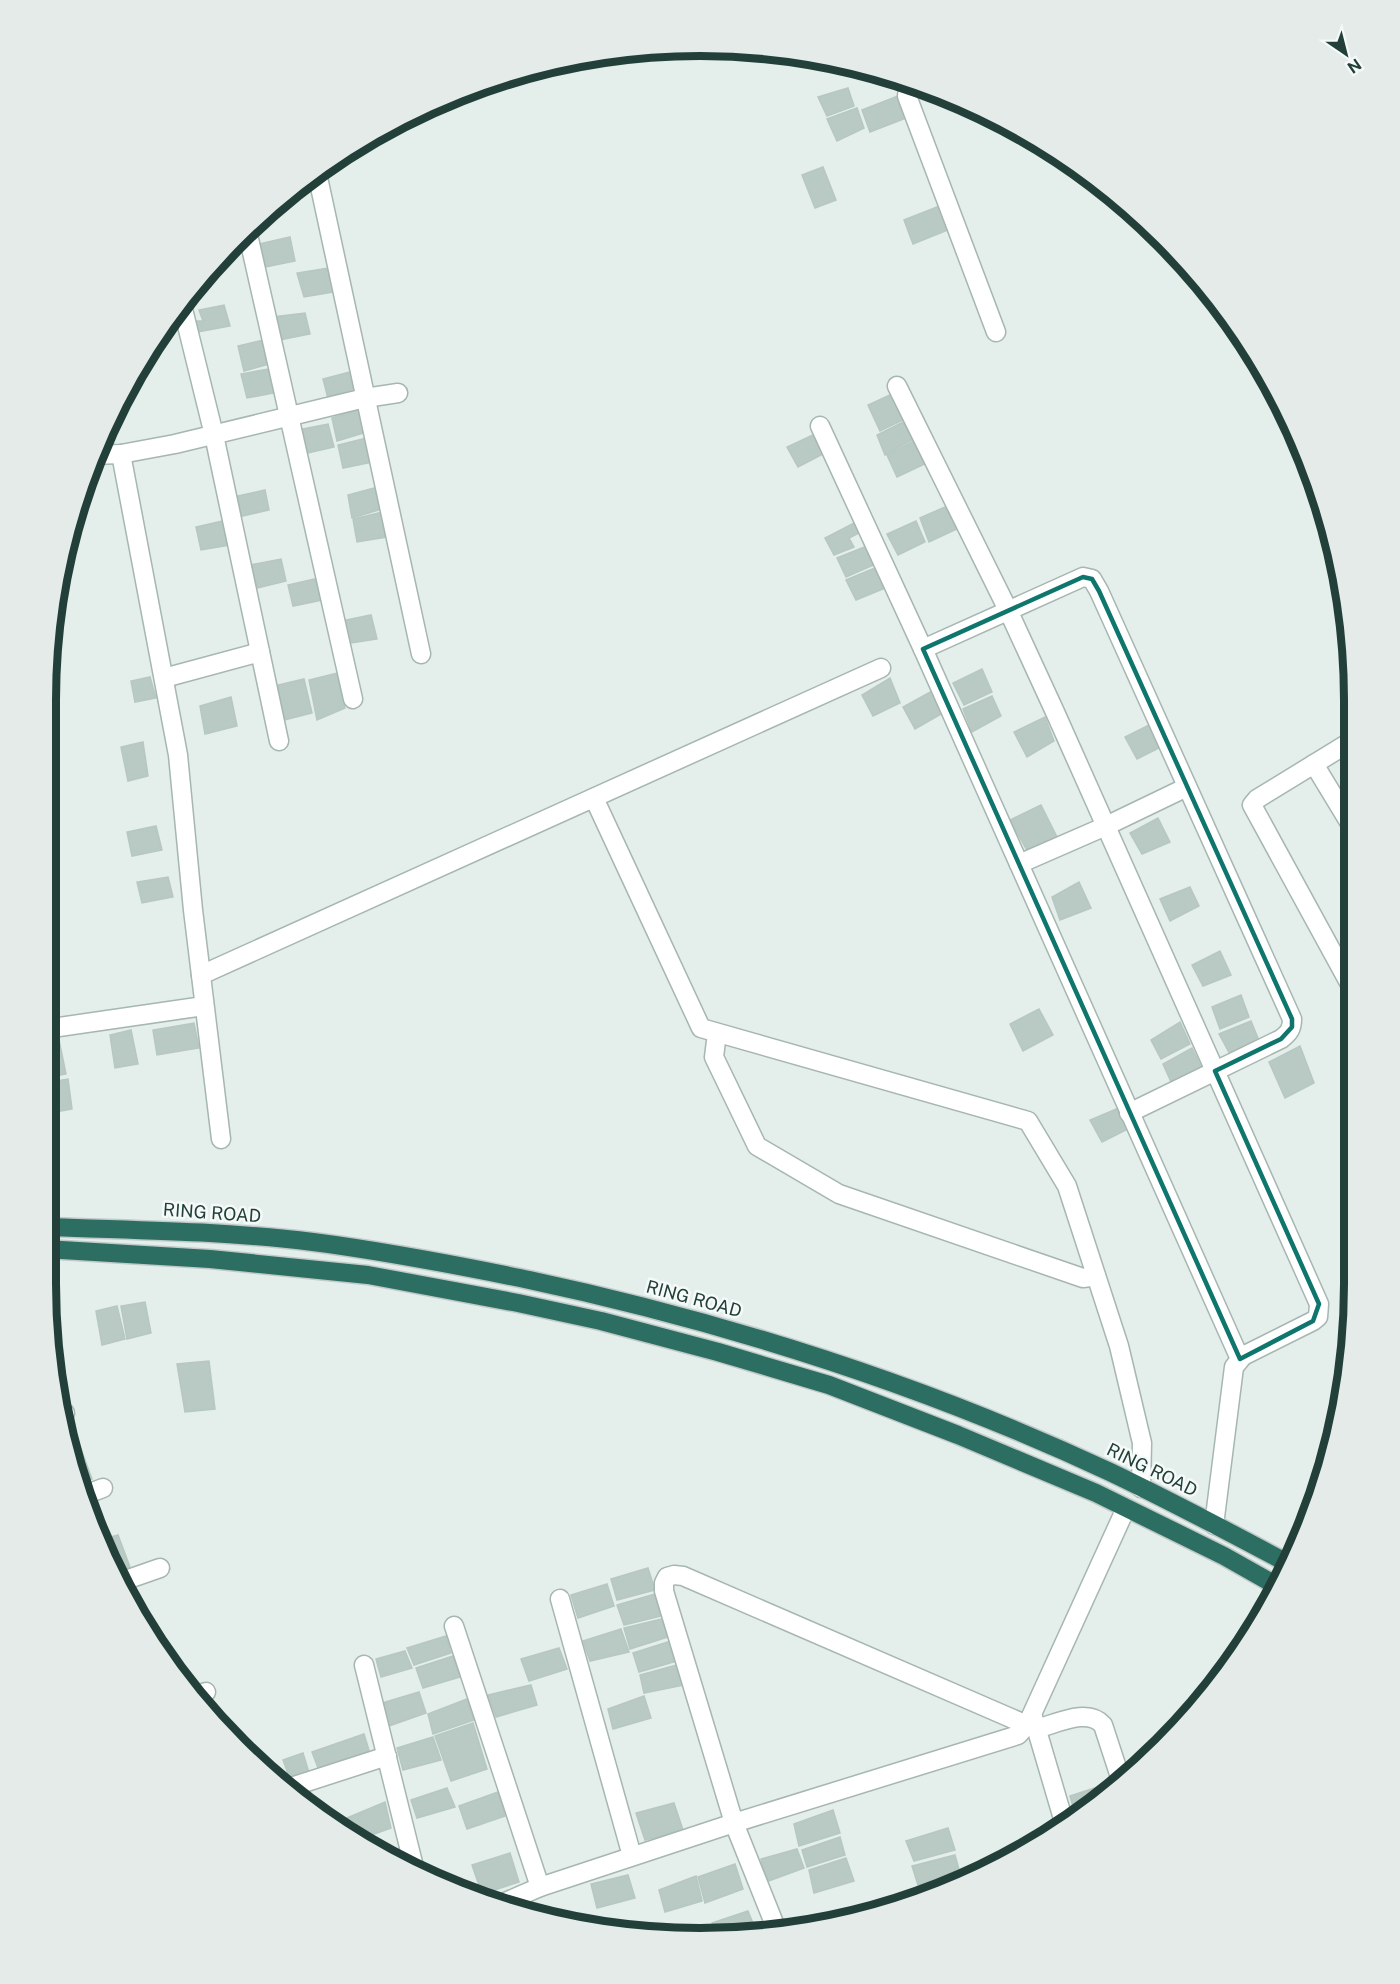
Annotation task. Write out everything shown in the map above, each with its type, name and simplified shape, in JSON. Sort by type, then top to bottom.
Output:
[{"type":"highway","name":"RING ROAD","points":[[56,1227],[179,1231],[312,1242],[436,1261],[590,1293],[701,1322],[802,1351],[1009,1428],[1141,1488],[1282,1560]]},
{"type":"highway","points":[[56,1250],[210,1259],[368,1275],[518,1303],[718,1352],[829,1385],[1096,1493],[1224,1556],[1271,1582]]},
{"type":"street","points":[[908,90],[907,96],[996,332]]},
{"type":"street","points":[[319,181],[421,654]]},
{"type":"street","points":[[249,239],[353,699]]},
{"type":"street","points":[[184,314],[214,435],[279,741]]},
{"type":"street","points":[[897,387],[1008,610],[1319,1304],[1318,1317],[1313,1322],[1240,1359],[1232,1372],[1214,1525]]},
{"type":"street","points":[[104,455],[121,454],[214,435],[365,398],[398,393]]},
{"type":"street","points":[[820,426],[923,649],[1240,1359]]},
{"type":"street","points":[[121,454],[178,755],[204,1006],[221,1139]]},
{"type":"street","points":[[923,649],[1083,577],[1092,579],[1292,1019],[1292,1027],[1281,1039],[1129,1113]]},
{"type":"street","points":[[164,678],[260,652]]},
{"type":"street","points":[[201,975],[881,668]]},
{"type":"street","points":[[1344,746],[1257,799],[1252,805],[1344,973]]},
{"type":"street","points":[[1314,764],[1344,813]]},
{"type":"street","points":[[1019,864],[1187,787]]},
{"type":"street","points":[[594,798],[701,1028],[1028,1121],[1067,1186],[1119,1346],[1142,1443],[1141,1488]]},
{"type":"street","points":[[56,1027],[204,1006]]},
{"type":"street","points":[[717,1033],[714,1057],[757,1146],[839,1194],[1083,1278],[1096,1276]]},
{"type":"street","points":[[91,1493],[103,1488]]},
{"type":"street","points":[[511,1900],[540,1887],[632,1856],[1018,1735],[1032,1723],[1126,1508]]},
{"type":"street","points":[[128,1579],[160,1568]]},
{"type":"street","points":[[773,1924],[734,1823],[664,1591],[667,1577],[683,1576],[1032,1723],[1087,1716],[1097,1718],[1103,1725],[1119,1774]]},
{"type":"street","points":[[560,1599],[632,1856]]},
{"type":"street","points":[[454,1626],[540,1887]]},
{"type":"street","points":[[364,1665],[412,1861]]},
{"type":"street","points":[[1032,1723],[1062,1817]]},
{"type":"street","points":[[296,1785],[387,1756]]},
{"type":"highlighted area","points":[[1083,577],[1092,579],[1292,1019],[1292,1027],[1281,1039],[1215,1071],[1319,1304],[1313,1321],[1240,1359],[923,649]]},
{"type":"building","points":[[848,88],[854,106],[827,116],[818,97]]},
{"type":"building","points":[[898,96],[906,118],[870,132],[862,110]]},
{"type":"building","points":[[857,108],[864,128],[837,141],[827,119]]},
{"type":"building","points":[[823,167],[836,200],[815,208],[802,175]]},
{"type":"building","points":[[942,205],[950,229],[913,244],[904,220]]},
{"type":"building","points":[[290,237],[295,261],[266,267],[259,244]]},
{"type":"building","points":[[328,268],[334,292],[304,297],[297,273]]},
{"type":"building","points":[[224,305],[230,326],[197,332],[196,321],[203,321],[199,310]]},
{"type":"building","points":[[305,313],[310,334],[280,340],[273,317]]},
{"type":"building","points":[[268,339],[273,363],[244,371],[238,346]]},
{"type":"building","points":[[274,368],[279,392],[247,398],[241,374]]},
{"type":"building","points":[[354,371],[361,395],[329,402],[323,379]]},
{"type":"building","points":[[894,393],[905,419],[880,431],[868,405]]},
{"type":"building","points":[[363,408],[367,432],[337,441],[332,418]]},
{"type":"building","points":[[905,421],[914,439],[885,455],[877,435]]},
{"type":"building","points":[[328,424],[334,447],[303,454],[297,430]]},
{"type":"building","points":[[815,434],[825,453],[798,467],[787,447]]},
{"type":"building","points":[[367,438],[373,462],[343,468],[338,445]]},
{"type":"building","points":[[916,440],[927,463],[897,477],[887,455]]},
{"type":"building","points":[[378,487],[382,509],[352,518],[348,495]]},
{"type":"building","points":[[265,490],[269,510],[238,517],[233,497]]},
{"type":"building","points":[[945,507],[957,529],[929,542],[920,518]]},
{"type":"building","points":[[383,512],[388,537],[357,542],[353,519]]},
{"type":"building","points":[[227,520],[231,545],[201,550],[196,527]]},
{"type":"building","points":[[916,521],[925,542],[898,555],[887,534]]},
{"type":"building","points":[[856,522],[861,532],[849,538],[854,547],[834,555],[825,538]]},
{"type":"building","points":[[867,546],[876,564],[846,577],[837,558]]},
{"type":"building","points":[[281,559],[286,581],[257,588],[250,565]]},
{"type":"building","points":[[875,568],[885,588],[856,600],[846,580]]},
{"type":"building","points":[[319,578],[323,600],[293,606],[288,585]]},
{"type":"building","points":[[371,615],[377,639],[345,644],[341,621]]},
{"type":"building","points":[[982,669],[992,692],[964,705],[953,683]]},
{"type":"building","points":[[338,673],[345,708],[317,720],[309,680]]},
{"type":"building","points":[[150,677],[156,698],[135,702],[131,681]]},
{"type":"building","points":[[890,678],[900,703],[873,716],[862,695]]},
{"type":"building","points":[[304,679],[312,713],[284,720],[278,685]]},
{"type":"building","points":[[932,691],[943,713],[915,729],[903,707]]},
{"type":"building","points":[[992,696],[1001,716],[972,732],[963,709]]},
{"type":"building","points":[[231,697],[237,726],[205,734],[200,706]]},
{"type":"building","points":[[1045,717],[1054,741],[1027,757],[1014,732]]},
{"type":"building","points":[[1153,723],[1163,746],[1137,759],[1125,737]]},
{"type":"building","points":[[143,742],[148,776],[128,781],[121,747]]},
{"type":"building","points":[[1041,805],[1059,841],[1029,854],[1010,820]]},
{"type":"building","points":[[1158,818],[1170,842],[1142,854],[1130,833]]},
{"type":"building","points":[[156,826],[162,850],[132,856],[127,832]]},
{"type":"building","points":[[168,877],[173,897],[142,903],[137,882]]},
{"type":"building","points":[[1079,882],[1091,908],[1060,920],[1052,897]]},
{"type":"building","points":[[1190,887],[1199,906],[1170,921],[1160,899]]},
{"type":"building","points":[[1220,951],[1231,975],[1203,986],[1192,965]]},
{"type":"building","points":[[1241,995],[1249,1017],[1220,1029],[1212,1007]]},
{"type":"building","points":[[1039,1009],[1053,1035],[1023,1051],[1010,1024]]},
{"type":"building","points":[[1251,1021],[1260,1043],[1231,1056],[1219,1034]]},
{"type":"building","points":[[1180,1022],[1190,1044],[1161,1059],[1151,1040]]},
{"type":"building","points":[[194,1023],[199,1048],[157,1055],[153,1030]]},
{"type":"building","points":[[131,1030],[138,1064],[115,1068],[110,1035]]},
{"type":"building","points":[[59,1040],[66,1074],[56,1076],[56,1041]]},
{"type":"building","points":[[1300,1046],[1314,1083],[1285,1098],[1269,1062]]},
{"type":"building","points":[[1192,1048],[1202,1069],[1172,1084],[1163,1064]]},
{"type":"building","points":[[68,1079],[72,1109],[56,1112],[56,1081]]},
{"type":"building","points":[[1121,1107],[1130,1128],[1102,1142],[1090,1120]]},
{"type":"building","points":[[145,1302],[151,1333],[127,1339],[121,1306]]},
{"type":"building","points":[[117,1306],[125,1339],[102,1345],[96,1311]]},
{"type":"building","points":[[209,1361],[215,1409],[185,1412],[177,1364]]},
{"type":"building","points":[[81,1449],[92,1479],[87,1481],[77,1450]]},
{"type":"building","points":[[118,1535],[130,1567],[122,1569],[108,1538]]},
{"type":"building","points":[[648,1568],[655,1590],[617,1600],[611,1579]]},
{"type":"building","points":[[607,1584],[614,1606],[578,1618],[571,1595]]},
{"type":"building","points":[[655,1594],[661,1616],[624,1625],[617,1605]]},
{"type":"building","points":[[662,1619],[668,1637],[630,1649],[624,1628]]},
{"type":"building","points":[[621,1629],[629,1652],[590,1661],[583,1641]]},
{"type":"building","points":[[446,1636],[451,1653],[414,1665],[407,1648]]},
{"type":"building","points":[[671,1641],[677,1661],[639,1672],[633,1653]]},
{"type":"building","points":[[559,1648],[567,1669],[529,1681],[521,1659]]},
{"type":"building","points":[[405,1651],[412,1668],[381,1677],[376,1659]]},
{"type":"building","points":[[453,1656],[460,1677],[423,1688],[416,1668]]},
{"type":"building","points":[[677,1665],[684,1685],[644,1693],[640,1675]]},
{"type":"building","points":[[531,1685],[537,1705],[496,1717],[488,1695]]},
{"type":"building","points":[[419,1692],[426,1713],[389,1726],[382,1703]]},
{"type":"building","points":[[644,1696],[651,1718],[613,1729],[608,1709]]},
{"type":"building","points":[[467,1699],[474,1720],[433,1734],[428,1714]]},
{"type":"building","points":[[473,1723],[487,1769],[451,1781],[435,1736]]},
{"type":"building","points":[[364,1734],[371,1757],[320,1773],[312,1752]]},
{"type":"building","points":[[433,1737],[441,1760],[403,1770],[397,1748]]},
{"type":"building","points":[[303,1753],[310,1776],[291,1782],[283,1760]]},
{"type":"building","points":[[1105,1785],[1074,1809],[1070,1796]]},
{"type":"building","points":[[447,1788],[455,1807],[417,1818],[411,1800]]},
{"type":"building","points":[[498,1792],[505,1816],[467,1829],[459,1806]]},
{"type":"building","points":[[385,1802],[391,1828],[368,1836],[349,1824],[347,1818]]},
{"type":"building","points":[[674,1803],[683,1830],[645,1840],[636,1813]]},
{"type":"building","points":[[833,1810],[840,1833],[799,1846],[794,1824]]},
{"type":"building","points":[[948,1828],[955,1850],[914,1861],[906,1841]]},
{"type":"building","points":[[840,1837],[845,1855],[807,1867],[802,1850]]},
{"type":"building","points":[[797,1849],[804,1868],[766,1882],[761,1859]]},
{"type":"building","points":[[510,1853],[519,1882],[488,1892],[480,1889],[472,1865]]},
{"type":"building","points":[[955,1855],[960,1873],[918,1885],[912,1866]]},
{"type":"building","points":[[846,1858],[854,1881],[814,1893],[809,1870]]},
{"type":"building","points":[[735,1864],[743,1889],[705,1903],[698,1877]]},
{"type":"building","points":[[628,1875],[635,1898],[597,1908],[591,1884]]},
{"type":"building","points":[[696,1876],[702,1901],[665,1912],[659,1890]]},
{"type":"building","points":[[748,1911],[754,1926],[714,1928],[712,1923]]}]
